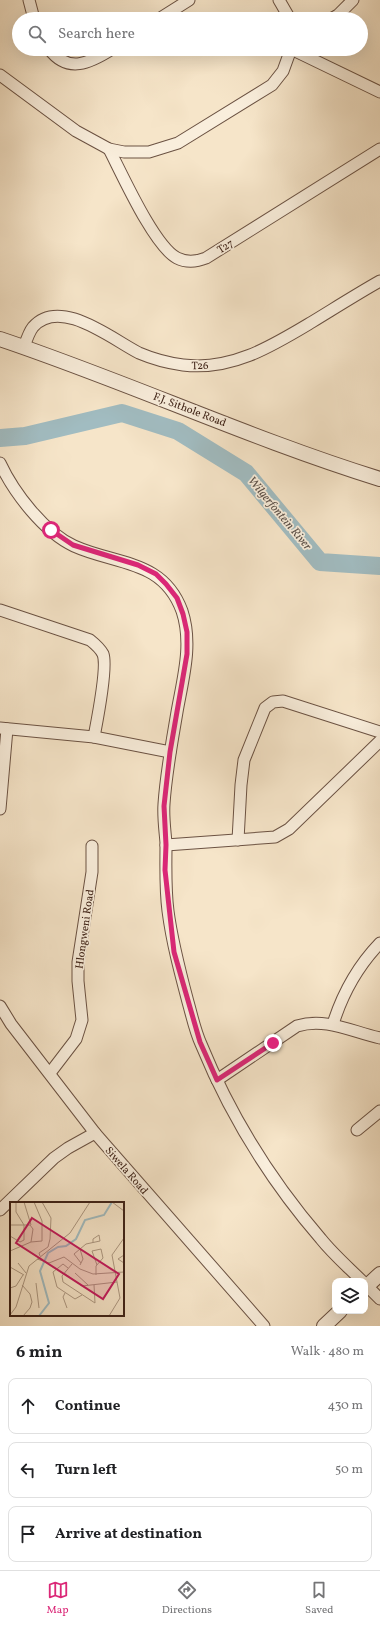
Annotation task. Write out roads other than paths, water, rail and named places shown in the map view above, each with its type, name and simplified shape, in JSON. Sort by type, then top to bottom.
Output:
[{"type":"street","points":[[29,0],[32,12]]},
{"type":"street","points":[[170,12],[189,0]]},
{"type":"street","points":[[279,0],[286,12]]},
{"type":"street","points":[[341,12],[353,0]]},
{"type":"street","points":[[56,56],[66,63],[77,64],[87,63],[100,56]]},
{"type":"street","points":[[0,74],[54,116],[109,149],[124,152],[149,152],[178,143],[272,85],[283,71],[288,56]]},
{"type":"street","points":[[305,56],[380,92]]},
{"type":"street","name":"T27","points":[[109,149],[156,238],[175,257],[195,262],[206,258],[380,149]]},
{"type":"street","name":"T26","points":[[24,347],[32,328],[54,317],[65,316],[92,326],[140,353],[162,361],[184,365],[223,363],[255,354],[380,281]]},
{"type":"street","name":"F.J. Sithole Road","points":[[0,339],[268,440],[380,479]]},
{"type":"street","points":[[0,463],[5,474],[34,514],[51,530],[73,545],[138,565],[156,574],[177,598],[187,632],[187,654],[170,752],[164,806],[166,845],[165,870],[174,952],[200,1042],[217,1080],[252,1145],[285,1194],[322,1241],[358,1278]]},
{"type":"street","points":[[0,610],[90,640],[97,646],[103,655],[104,671],[94,737]]},
{"type":"street","points":[[238,840],[244,760],[265,708],[273,702],[283,701],[380,732]]},
{"type":"street","points":[[0,809],[3,729],[94,737],[170,752]]},
{"type":"street","points":[[166,845],[275,837],[289,830],[380,741]]},
{"type":"street","name":"Hlongweni Road","points":[[50,1073],[76,1038],[82,1020],[78,981],[78,962],[92,872],[92,846]]},
{"type":"street","points":[[333,1024],[341,999],[357,970],[380,943]]},
{"type":"street","name":"Siwela Road","points":[[0,1006],[11,1024],[95,1133],[264,1326]]},
{"type":"street","points":[[217,1080],[297,1026],[314,1022],[333,1024],[362,1034],[380,1038]]},
{"type":"street","points":[[357,1130],[380,1111]]},
{"type":"street","points":[[0,1210],[54,1158],[68,1148],[95,1133]]},
{"type":"street","points":[[368,1283],[380,1274]]},
{"type":"street","points":[[368,1288],[380,1299]]},
{"type":"street","points":[[324,1326],[337,1314]]},
{"type":"waterway","name":"Wilgerfontein River","points":[[0,438],[25,436],[122,413],[178,431],[246,473],[320,562],[380,566]]}]
